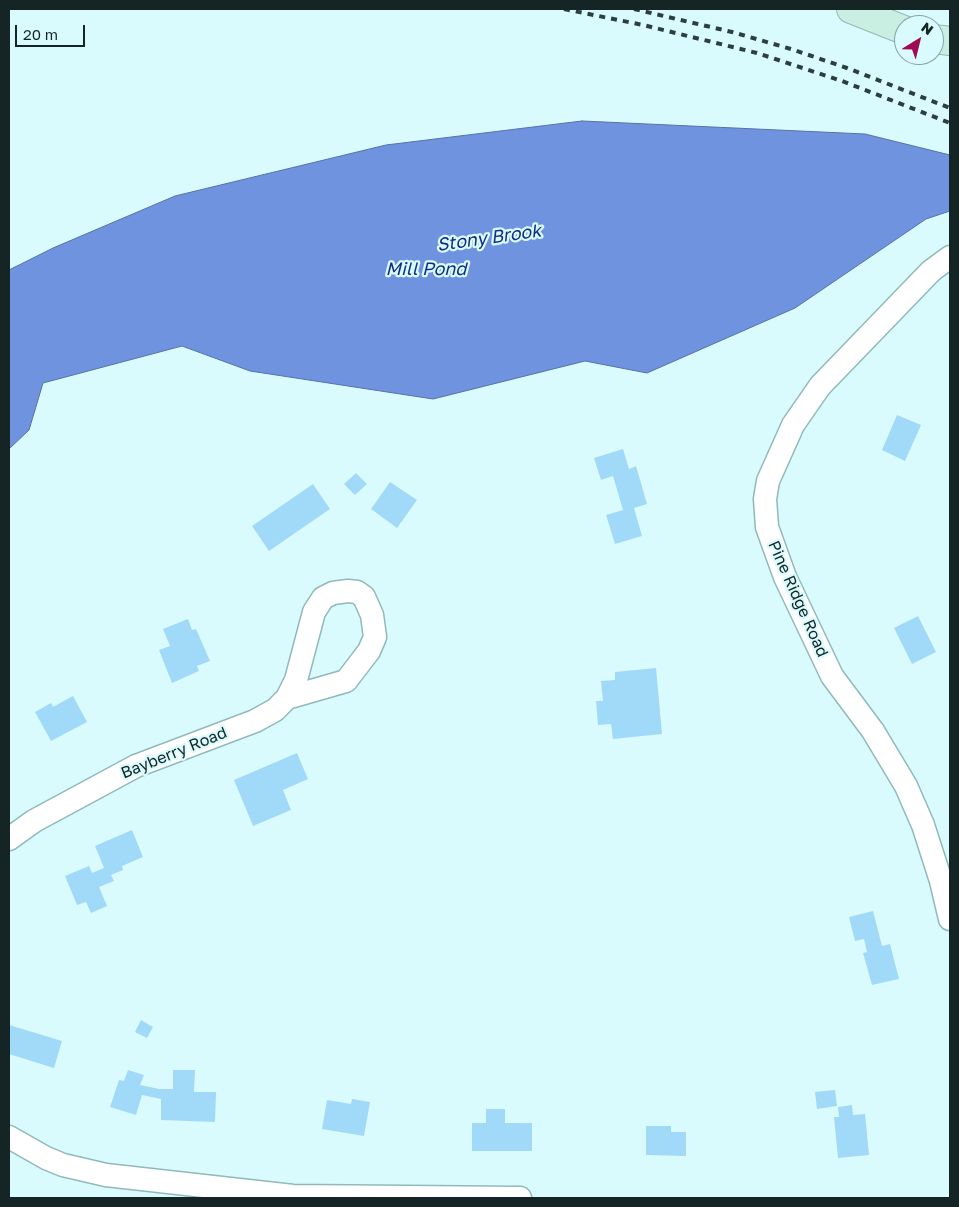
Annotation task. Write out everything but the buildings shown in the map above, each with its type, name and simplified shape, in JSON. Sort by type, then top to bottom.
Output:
[{"type":"main road","points":[[851,9],[894,26]]},
{"type":"street","name":"Pine Ridge Road","points":[[950,256],[931,271],[820,386],[794,425],[768,481],[765,499],[767,527],[785,578],[832,676],[872,731],[906,786],[923,825],[941,881],[950,918]]},
{"type":"street","name":"Bayberry Road","points":[[9,840],[34,822],[136,766],[256,721],[275,710],[288,698],[296,680],[314,612],[323,598],[333,593],[357,592],[364,597],[372,615],[375,637],[369,651],[346,681],[288,698]]},
{"type":"street","points":[[9,1137],[46,1158],[63,1165],[106,1175],[293,1196],[520,1198]]},
{"type":"water","name":"Mill Pond","points":[[582,121],[865,134],[950,155],[950,211],[926,219],[795,308],[647,373],[585,361],[433,399],[250,371],[182,346],[43,383],[29,430],[9,449],[9,270],[53,248],[175,196],[386,145]]},
{"type":"railway","points":[[564,9],[643,25],[757,53],[842,81],[950,123]]},
{"type":"railway","points":[[634,9],[732,32],[791,49],[847,68],[950,108]]},
{"type":"water label","name":"Stony Brook","points":[[489,238]]}]
